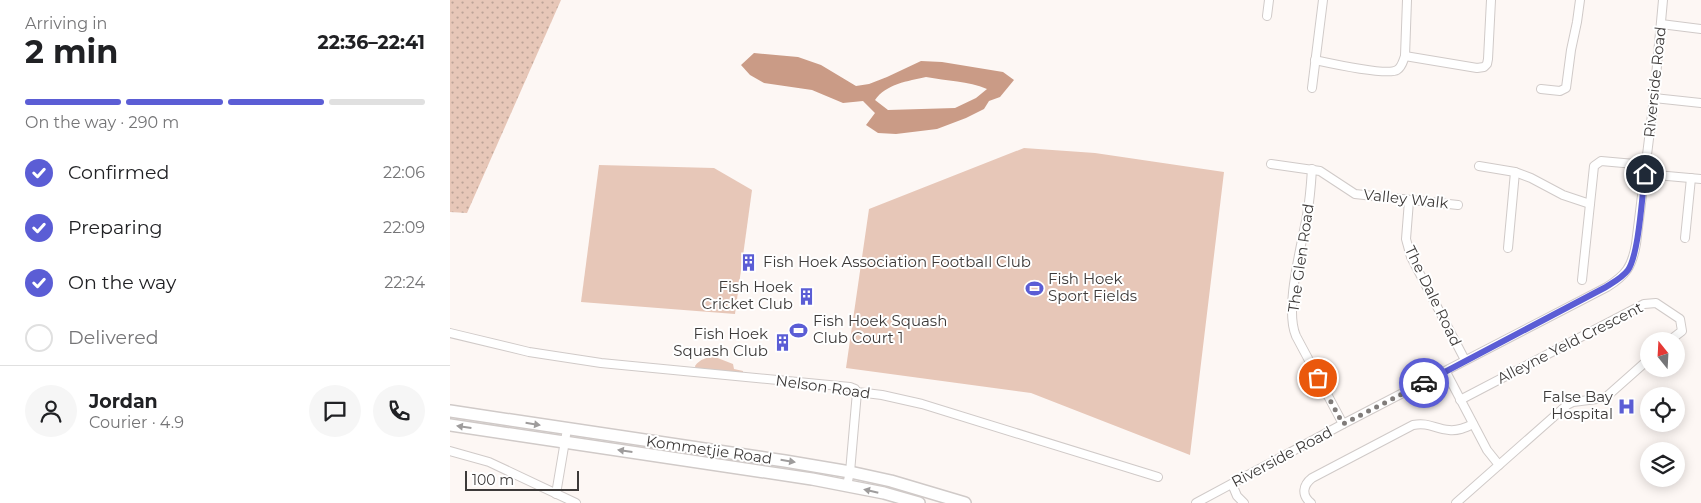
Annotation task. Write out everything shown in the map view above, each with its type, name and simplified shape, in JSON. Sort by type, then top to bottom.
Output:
[{"type":"main road","name":"Kommetjie Road","points":[[450,411],[850,472],[891,481],[965,503]]},
{"type":"main road","name":"Kommetjie Road","points":[[450,425],[764,471],[848,485],[919,503]]},
{"type":"street","points":[[1267,16],[1269,0]]},
{"type":"street","points":[[1312,88],[1323,0]]},
{"type":"street","points":[[1315,60],[1386,72],[1398,69],[1405,56],[1407,0]]},
{"type":"street","points":[[1405,56],[1477,68],[1484,67],[1488,59],[1492,0]]},
{"type":"street","points":[[1541,89],[1560,91],[1566,88],[1570,50],[1580,0]]},
{"type":"street","name":"Riverside Road","points":[[1196,503],[1606,287],[1624,275],[1634,256],[1664,0]]},
{"type":"street","points":[[1661,24],[1701,29]]},
{"type":"street","points":[[1654,98],[1701,103]]},
{"type":"street","points":[[1582,280],[1594,166],[1597,162],[1604,161],[1646,165]]},
{"type":"street","name":"Valley Walk","points":[[1271,164],[1312,169],[1325,173],[1342,187],[1355,194],[1458,205]]},
{"type":"street","points":[[1479,166],[1515,172],[1531,178],[1563,195],[1590,204]]},
{"type":"street","name":"The Glen Road","points":[[1312,169],[1307,215],[1298,258],[1292,323],[1296,336],[1343,424]]},
{"type":"street","points":[[1508,248],[1515,172]]},
{"type":"street","points":[[1645,174],[1701,179]]},
{"type":"street","points":[[1685,238],[1692,178]]},
{"type":"street","name":"The Dale Road","points":[[1409,201],[1406,245],[1465,360]]},
{"type":"street","name":"Alleyne Yeld Crescent","points":[[1460,400],[1644,304],[1656,303],[1680,319],[1682,330],[1680,332]]},
{"type":"street","name":"Nelson Road","points":[[450,333],[515,350],[592,362],[853,388],[857,392],[882,395],[922,404],[1158,477]]},
{"type":"street","points":[[1456,503],[1568,405],[1604,398],[1640,367]]},
{"type":"street","points":[[1446,372],[1487,450],[1499,465]]},
{"type":"street","points":[[848,485],[857,392]]},
{"type":"street","points":[[1311,503],[1305,494],[1306,482],[1409,427],[1428,423],[1442,429],[1454,430],[1473,424]]},
{"type":"street","points":[[556,494],[567,429]]},
{"type":"street","points":[[450,451],[489,462],[576,503]]},
{"type":"street","points":[[1232,484],[1237,496],[1244,503]]},
{"type":"shaded area","points":[[450,0],[561,0],[467,213],[450,212]]},
{"type":"shaded area","points":[[754,53],[798,57],[821,65],[856,86],[869,84],[921,61],[942,62],[1003,72],[1014,80],[1000,97],[989,101],[984,109],[966,118],[937,129],[896,134],[878,133],[866,125],[875,113],[863,101],[843,103],[812,90],[764,83],[750,75],[741,65]],"holes":[[[926,77],[965,83],[987,89],[976,98],[955,108],[888,110],[875,100],[891,87]]]},
{"type":"shaded area","name":"Fish Hoek Sport Fields","points":[[1024,148],[1095,153],[1224,172],[1190,455],[1031,393],[846,368],[869,209]]},
{"type":"shaded area","points":[[599,165],[714,168],[752,190],[735,314],[581,302]]},
{"type":"shaded area","points":[[715,357],[733,364],[734,369],[743,371],[743,374],[696,370],[695,366],[701,360]]},
{"type":"way so far","points":[[1318,378],[1343,424],[1424,383]]},
{"type":"place","name":"Fish Hoek Association Football Club","points":[[749,262]]},
{"type":"place","name":"Fish Hoek Sport Fields","points":[[1034,288]]},
{"type":"place","name":"Fish Hoek Cricket Club","points":[[807,296]]},
{"type":"place","name":"Fish Hoek Squash Club Court 1","points":[[799,330]]},
{"type":"place","name":"Fish Hoek Squash Club","points":[[782,343]]},
{"type":"place","name":"False Bay Hospital","points":[[1627,406]]},
{"type":"route","points":[[1424,383],[1606,287],[1624,275],[1634,256],[1645,174]]}]
